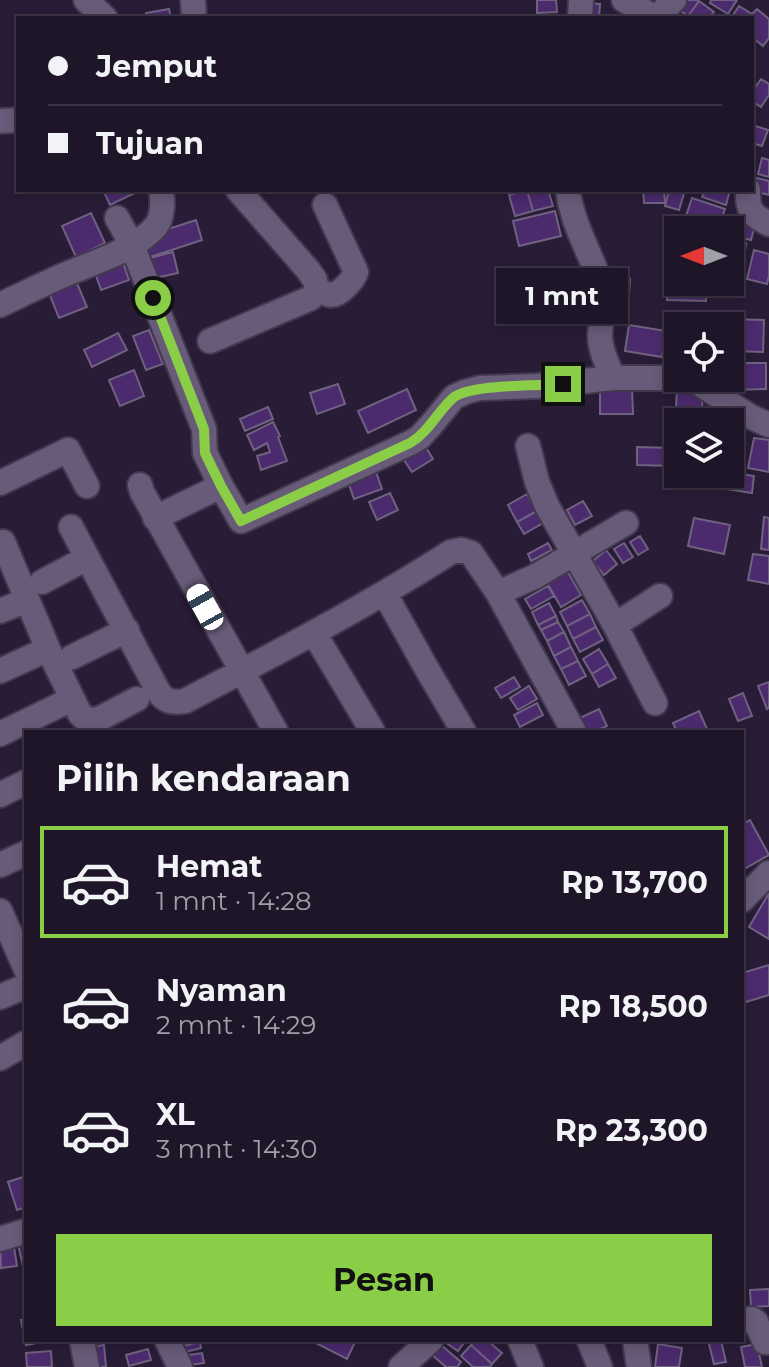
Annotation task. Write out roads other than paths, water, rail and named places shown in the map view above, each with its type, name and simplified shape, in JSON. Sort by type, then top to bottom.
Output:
[{"type":"street","points":[[86,0],[103,16]]},
{"type":"street","points":[[624,0],[652,16]]},
{"type":"street","points":[[658,16],[674,0]]},
{"type":"street","points":[[0,305],[132,245],[156,226],[160,219],[161,192]]},
{"type":"street","points":[[210,341],[311,298],[317,290],[308,270],[240,192]]},
{"type":"street","points":[[569,192],[603,293],[600,336],[613,378]]},
{"type":"street","points":[[748,192],[749,209],[769,224]]},
{"type":"street","points":[[317,290],[329,295],[336,293],[355,277],[356,272],[325,205]]},
{"type":"street","points":[[117,218],[132,245],[204,429],[205,453],[239,520],[246,520],[410,443],[419,438],[454,397],[480,388],[613,378],[695,381],[769,425]]},
{"type":"street","points":[[528,446],[547,506],[615,625],[655,703]]},
{"type":"street","points":[[0,483],[68,450],[87,486]]},
{"type":"street","points":[[140,485],[155,518],[275,730]]},
{"type":"street","points":[[155,518],[221,486]]},
{"type":"street","points":[[498,593],[536,576],[626,523]]},
{"type":"street","points":[[71,527],[158,691],[166,701],[174,703],[185,701],[314,633],[385,594],[451,552],[461,550],[471,553],[498,593],[573,730]]},
{"type":"street","points":[[0,543],[3,542],[34,591],[48,649],[80,714],[90,721],[97,720],[137,699]]},
{"type":"street","points":[[0,611],[87,558]]},
{"type":"street","points":[[385,594],[463,730]]},
{"type":"street","points":[[615,625],[660,596]]},
{"type":"street","points":[[72,657],[127,630]]},
{"type":"street","points":[[314,633],[372,730]]},
{"type":"street","points":[[0,671],[48,649]]},
{"type":"street","points":[[0,734],[72,699]]},
{"type":"street","points":[[0,795],[24,783]]},
{"type":"street","points":[[0,865],[24,854]]},
{"type":"street","points":[[744,898],[769,873]]},
{"type":"street","points":[[8,921],[24,964]]},
{"type":"street","points":[[0,997],[24,987]]},
{"type":"street","points":[[0,1058],[24,1044]]},
{"type":"street","points":[[0,1239],[24,1232]]},
{"type":"street","points":[[82,1342],[87,1367]]},
{"type":"street","points":[[168,1342],[180,1367]]},
{"type":"street","points":[[401,1367],[429,1342]]},
{"type":"street","points":[[521,1342],[531,1367]]},
{"type":"street","points":[[590,1342],[600,1367]]}]
